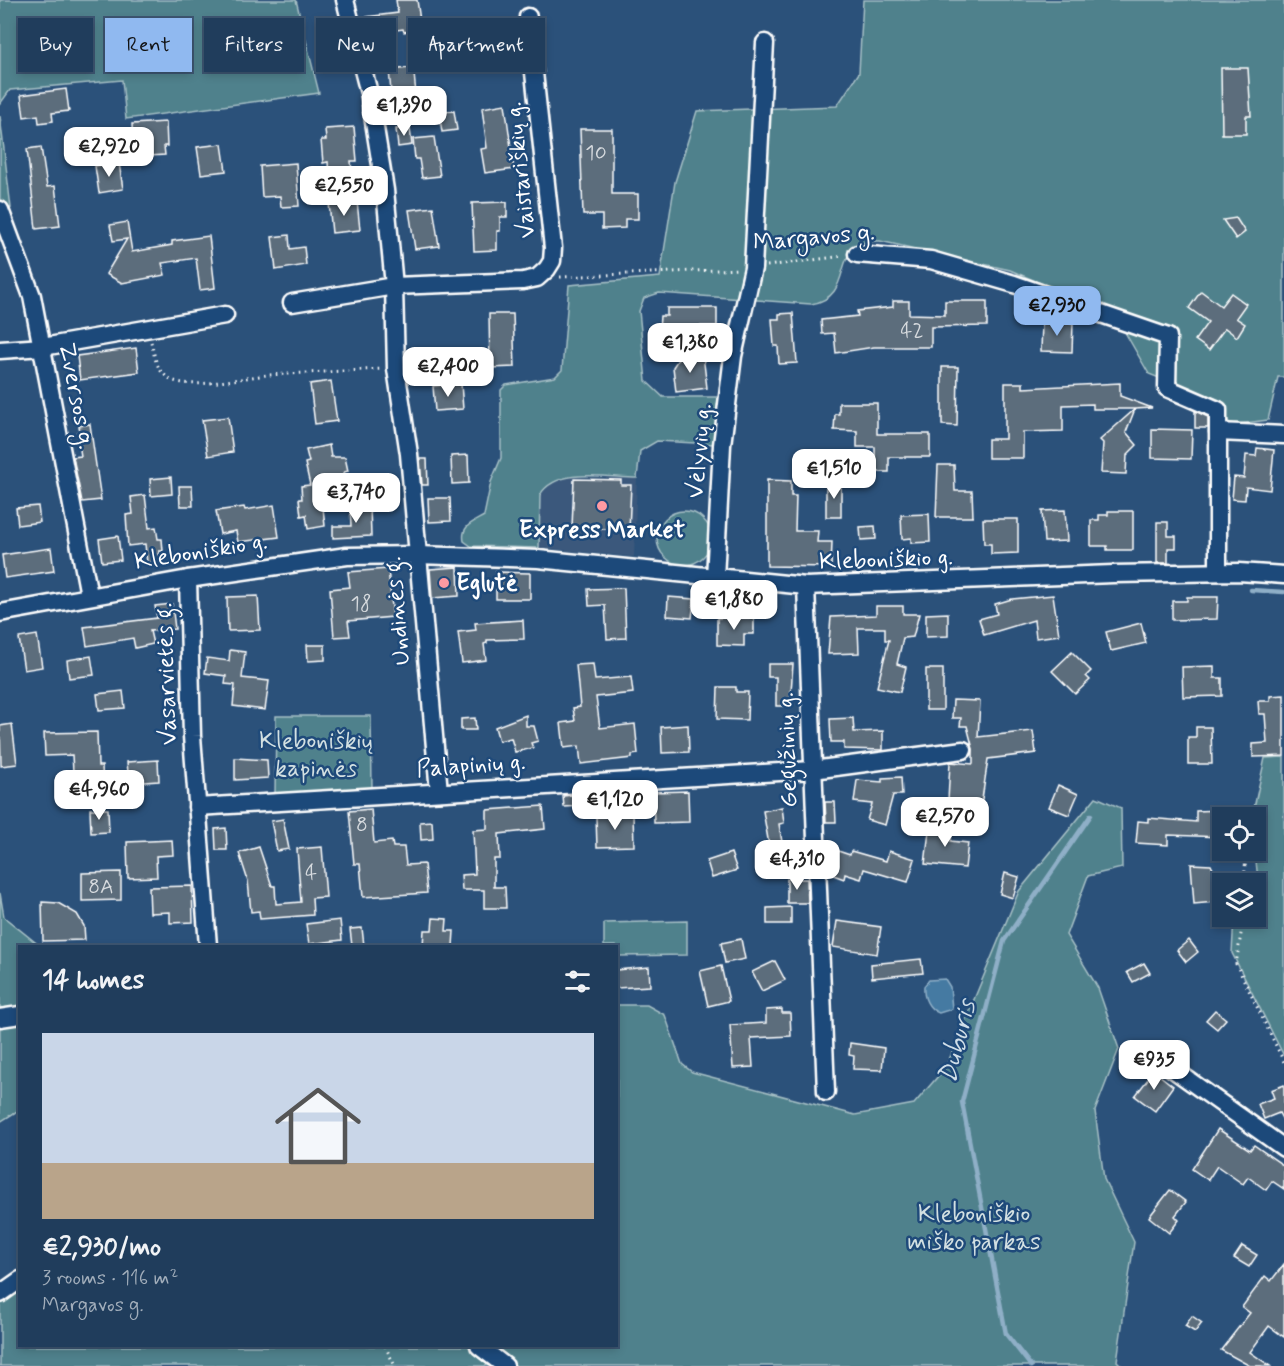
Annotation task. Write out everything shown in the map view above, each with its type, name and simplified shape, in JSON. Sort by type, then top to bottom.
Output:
[{"type":"street","name":"Undinės g.","points":[[345,0],[370,97],[385,190],[394,286],[396,369],[409,454],[439,792]]},
{"type":"street","name":"Vaistariškių g.","points":[[528,17],[553,248],[552,261],[537,278]]},
{"type":"street","name":"Vėlyvių g.","points":[[716,578],[722,445],[733,356],[753,268],[765,43]]},
{"type":"street","name":"Zversos g.","points":[[0,210],[32,296],[89,595]]},
{"type":"street","name":"Margavos g.","points":[[857,254],[931,260],[1014,284],[1167,337],[1167,388],[1218,410],[1218,572]]},
{"type":"street","points":[[292,303],[394,286],[523,281],[537,278]]},
{"type":"street","points":[[0,350],[43,348],[225,315]]},
{"type":"street","points":[[1218,432],[1284,435]]},
{"type":"street","name":"Kleboniškio g.","points":[[0,613],[89,595],[298,561],[347,556],[417,555],[538,559],[806,586],[1218,572],[1284,575]]},
{"type":"street","name":"Vasarvietės g.","points":[[188,579],[189,682],[208,945]]},
{"type":"street","name":"Gegužinių g.","points":[[806,586],[826,1092]]},
{"type":"street","name":"Palapinių g.","points":[[197,807],[813,770],[963,750]]},
{"type":"street","points":[[0,1018],[18,1015]]},
{"type":"street","points":[[1163,1062],[1284,1148]]},
{"type":"street","points":[[0,1294],[18,1281]]},
{"type":"street","points":[[479,1347],[505,1366]]},
{"type":"path","name":"Margavos g.","points":[[537,278],[753,268],[857,254]]},
{"type":"path","points":[[148,329],[157,366],[163,374],[181,383],[396,369]]},
{"type":"path","points":[[1242,927],[1236,963],[1284,1062]]},
{"type":"path","points":[[386,1347],[395,1366]]},
{"type":"shaded area","points":[[572,477],[637,478],[634,557],[539,548],[540,495],[555,480]]},
{"type":"shaded area","points":[[945,979],[950,987],[952,1009],[939,1013],[927,1002],[924,986],[929,980]]},
{"type":"green space","points":[[0,0],[296,0],[300,18],[204,18],[204,72],[304,72],[304,32],[319,93],[126,119],[122,80],[10,90],[0,104]]},
{"type":"green space","points":[[863,0],[1284,0],[1284,377],[1278,377],[1268,420],[1230,425],[1220,402],[1149,374],[1115,315],[1010,270],[880,241],[863,243],[853,248],[847,258],[835,290],[826,299],[811,304],[659,293],[644,298],[639,311],[646,381],[663,397],[718,397],[714,444],[657,441],[640,451],[637,478],[584,476],[558,480],[540,495],[539,548],[471,546],[464,541],[466,528],[484,516],[491,482],[501,458],[501,390],[506,385],[555,377],[562,370],[569,285],[660,277],[675,182],[697,111],[837,106],[859,73]]},
{"type":"green space","points":[[0,116],[11,208],[0,209]]},
{"type":"green space","points":[[679,511],[689,511],[699,515],[707,523],[711,538],[707,553],[699,561],[689,565],[679,565],[669,561],[661,553],[657,543],[657,533],[661,523],[669,515]]},
{"type":"green space","name":"Kleboniškių kapinės","points":[[276,716],[371,716],[372,789],[275,796]]},
{"type":"green space","points":[[1284,757],[1284,1056],[1232,953],[1233,927],[1266,927],[1266,873],[1257,873],[1256,861],[1266,861],[1266,807],[1254,807],[1265,758]]},
{"type":"green space","name":"Kleboniškio miško parkas","points":[[1096,797],[1121,808],[1122,868],[1088,876],[1066,935],[1098,988],[1119,1049],[1095,1111],[1104,1179],[1134,1242],[1117,1361],[1122,1366],[0,1366],[0,1304],[18,1292],[18,1347],[618,1347],[618,1005],[647,1005],[665,1015],[682,1064],[692,1072],[855,1115],[914,1104],[946,1067],[1019,891]]},
{"type":"green space","points":[[0,893],[4,917],[39,945],[18,945],[18,1111],[0,1122]]},
{"type":"green space","points":[[687,921],[687,955],[618,956],[618,945],[604,945],[604,923]]},
{"type":"building","points":[[396,0],[417,0],[420,18],[408,18],[408,31],[396,30],[396,18],[366,18],[366,17],[398,13]]},
{"type":"building","points":[[408,68],[408,72],[433,72],[414,74],[416,94],[398,96],[397,91],[391,92],[389,72],[396,72],[396,69]]},
{"type":"building","points":[[1221,68],[1248,68],[1251,116],[1246,116],[1246,134],[1222,134]]},
{"type":"building","points":[[66,89],[69,111],[52,113],[53,121],[39,123],[38,115],[24,117],[21,95]]},
{"type":"building","points":[[505,104],[514,169],[485,173],[481,149],[487,148],[482,108]]},
{"type":"building","points":[[454,111],[457,130],[442,132],[439,112]]},
{"type":"building","points":[[166,122],[165,155],[149,156],[148,147],[133,148],[132,124]]},
{"type":"building","points":[[354,127],[357,161],[351,161],[352,172],[329,175],[328,162],[323,163],[321,140],[326,140],[325,129]]},
{"type":"building","points":[[410,128],[412,145],[398,147],[396,129]]},
{"type":"building","points":[[580,129],[612,129],[612,194],[638,194],[638,219],[625,219],[625,228],[602,229],[602,215],[583,215]]},
{"type":"building","points":[[434,137],[440,176],[422,178],[419,159],[415,159],[413,139]]},
{"type":"building","points":[[121,141],[123,152],[112,154],[110,142]]},
{"type":"building","points":[[222,144],[226,171],[201,174],[197,147]]},
{"type":"building","points":[[41,147],[47,187],[55,186],[60,226],[36,229],[27,149]]},
{"type":"building","points":[[119,163],[123,189],[99,193],[95,166]]},
{"type":"building","points":[[296,163],[299,206],[281,207],[280,196],[262,197],[260,166]]},
{"type":"building","points":[[357,201],[360,230],[332,233],[329,203]]},
{"type":"building","points":[[507,202],[507,217],[500,217],[500,231],[497,231],[497,250],[474,251],[472,203]]},
{"type":"building","points":[[433,207],[439,246],[415,249],[409,210]]},
{"type":"building","points":[[1236,218],[1245,232],[1236,239],[1223,220]]},
{"type":"building","points":[[127,222],[132,252],[172,245],[172,241],[209,236],[215,288],[200,290],[196,258],[162,263],[165,275],[122,283],[106,274],[127,239],[113,241],[110,225]]},
{"type":"building","points":[[289,235],[290,249],[304,247],[306,265],[276,270],[272,237]]},
{"type":"building","points":[[1201,291],[1221,306],[1231,293],[1246,304],[1236,318],[1245,324],[1237,337],[1225,328],[1209,350],[1195,340],[1208,322],[1189,308]]},
{"type":"building","points":[[893,301],[909,301],[909,314],[945,315],[945,301],[987,301],[987,326],[931,327],[931,347],[874,347],[836,353],[834,333],[822,334],[821,320],[858,316],[857,311],[893,307]]},
{"type":"building","points":[[667,308],[717,308],[717,326],[694,326],[694,331],[659,331],[660,316],[667,316]]},
{"type":"building","points":[[793,313],[797,363],[779,364],[778,346],[774,346],[772,319],[779,319],[779,314]]},
{"type":"building","points":[[489,314],[513,314],[515,367],[490,368]]},
{"type":"building","points":[[1042,322],[1073,323],[1072,352],[1041,351]]},
{"type":"building","points":[[136,348],[139,372],[80,380],[77,356]]},
{"type":"building","points":[[703,355],[707,388],[676,392],[673,367],[679,358]]},
{"type":"building","points":[[942,367],[958,367],[957,426],[942,425]]},
{"type":"building","points":[[331,381],[337,421],[315,424],[310,384]]},
{"type":"building","points":[[1005,383],[1023,383],[1023,388],[1120,383],[1120,396],[1152,408],[1093,409],[1093,404],[1063,405],[1063,431],[1023,432],[1023,458],[988,458],[988,439],[1005,439]]},
{"type":"building","points":[[461,384],[463,409],[435,411],[433,386]]},
{"type":"building","points":[[839,403],[877,403],[877,434],[930,434],[930,457],[889,457],[889,472],[875,472],[875,447],[857,447],[857,431],[834,430],[835,414],[839,414]]},
{"type":"building","points":[[1135,409],[1126,432],[1137,445],[1127,455],[1126,474],[1101,473],[1103,443],[1100,440]]},
{"type":"building","points":[[1195,411],[1208,417],[1208,428],[1195,428]]},
{"type":"building","points":[[228,417],[233,452],[208,456],[202,420]]},
{"type":"building","points":[[90,424],[101,500],[82,502],[73,457],[81,456],[77,432],[80,431],[79,426]]},
{"type":"building","points":[[1152,429],[1192,430],[1191,459],[1152,458]]},
{"type":"building","points":[[329,445],[331,457],[345,457],[348,471],[344,472],[347,496],[322,499],[325,526],[308,529],[306,515],[301,516],[299,499],[302,499],[301,486],[310,485],[305,463],[309,462],[306,450]]},
{"type":"building","points":[[1257,448],[1274,450],[1270,490],[1246,487],[1245,500],[1232,499],[1234,477],[1244,478],[1246,455],[1256,456]]},
{"type":"building","points":[[468,455],[469,483],[452,484],[451,456]]},
{"type":"building","points":[[420,459],[427,459],[428,485],[422,485]]},
{"type":"building","points":[[938,465],[954,465],[955,491],[972,491],[973,517],[936,517]]},
{"type":"building","points":[[171,477],[172,494],[151,496],[150,479]]},
{"type":"building","name":"Express Market","points":[[574,479],[621,480],[621,485],[631,485],[629,530],[572,528]]},
{"type":"building","points":[[767,480],[791,481],[791,496],[796,496],[795,531],[818,531],[817,542],[832,542],[831,567],[767,566]]},
{"type":"building","points":[[826,483],[841,483],[841,517],[826,517]]},
{"type":"building","points":[[179,486],[192,486],[193,506],[180,506]]},
{"type":"building","points":[[145,495],[149,528],[156,527],[158,539],[162,539],[163,551],[159,551],[160,561],[147,563],[145,544],[128,546],[126,515],[133,514],[131,497]]},
{"type":"building","points":[[428,498],[450,498],[451,521],[429,522]]},
{"type":"building","points":[[274,505],[279,537],[238,542],[236,531],[220,534],[216,511],[244,507],[245,510]]},
{"type":"building","points":[[370,505],[371,536],[333,538],[333,526],[351,526],[350,506]]},
{"type":"building","points":[[38,506],[40,522],[18,525],[16,508]]},
{"type":"building","points":[[1065,510],[1067,541],[1044,542],[1042,511]]},
{"type":"building","points":[[1108,511],[1133,511],[1133,550],[1107,550],[1107,546],[1091,546],[1091,520],[1099,520],[1099,515],[1108,515]]},
{"type":"building","points":[[929,514],[930,542],[911,543],[911,538],[902,539],[901,515]]},
{"type":"building","points":[[983,519],[1018,519],[1018,553],[991,554],[991,544],[984,544]]},
{"type":"building","points":[[1157,522],[1168,522],[1168,536],[1176,536],[1176,548],[1168,548],[1168,563],[1157,563]]},
{"type":"building","points":[[875,526],[876,539],[861,540],[860,527]]},
{"type":"building","points":[[118,536],[121,560],[102,562],[99,539]]},
{"type":"building","points":[[51,548],[54,571],[5,578],[2,555]]},
{"type":"building","name":"Eglutė","points":[[458,567],[459,596],[432,598],[430,569]]},
{"type":"building","points":[[388,569],[393,617],[348,621],[350,636],[334,637],[330,589],[350,587],[348,572]]},
{"type":"building","points":[[496,572],[530,573],[530,599],[496,599]]},
{"type":"building","points":[[624,588],[626,638],[607,639],[605,605],[589,606],[588,589]]},
{"type":"building","points":[[1053,595],[1059,635],[1036,638],[1034,620],[984,635],[979,619],[997,614],[995,604],[1012,599]]},
{"type":"building","points":[[258,596],[260,630],[228,631],[227,597]]},
{"type":"building","points":[[668,597],[694,599],[692,618],[667,616]]},
{"type":"building","points":[[1187,597],[1218,597],[1217,619],[1172,620],[1172,601],[1187,601]]},
{"type":"building","points":[[172,604],[175,629],[150,631],[153,644],[135,648],[133,638],[87,646],[84,627],[157,618],[155,606]]},
{"type":"building","points":[[876,606],[903,606],[903,614],[919,614],[913,637],[903,638],[897,664],[906,667],[900,692],[877,687],[889,640],[885,640],[885,628],[858,628],[859,653],[828,654],[831,617],[876,615]]},
{"type":"building","points":[[948,613],[948,636],[926,637],[926,614]]},
{"type":"building","points":[[717,618],[754,618],[754,634],[744,634],[744,646],[717,645]]},
{"type":"building","points":[[523,620],[524,639],[487,640],[484,644],[486,660],[462,663],[458,632],[476,630],[475,623]]},
{"type":"building","points":[[1141,623],[1146,643],[1111,651],[1106,632]]},
{"type":"building","points":[[37,635],[42,667],[24,670],[19,638]]},
{"type":"building","points":[[307,645],[325,645],[325,660],[308,661]]},
{"type":"building","points":[[230,650],[245,652],[242,678],[269,681],[265,710],[233,706],[235,685],[225,684],[226,676],[205,673],[207,658],[229,661]]},
{"type":"building","points":[[1072,652],[1091,671],[1086,676],[1090,680],[1075,694],[1052,671]]},
{"type":"building","points":[[91,656],[94,675],[69,678],[67,660]]},
{"type":"building","points":[[593,664],[595,680],[631,677],[633,693],[596,697],[600,728],[635,724],[638,754],[632,755],[632,758],[581,764],[579,746],[564,748],[561,723],[575,721],[573,708],[580,707],[576,665]]},
{"type":"building","points":[[768,664],[793,664],[790,706],[776,706],[776,677],[768,677]]},
{"type":"building","points":[[1214,666],[1214,678],[1222,678],[1222,696],[1183,697],[1182,667]]},
{"type":"building","points":[[926,669],[943,669],[943,710],[926,710]]},
{"type":"building","points":[[718,687],[736,687],[736,692],[748,692],[747,720],[717,719]]},
{"type":"building","points":[[123,691],[125,708],[99,710],[97,694]]},
{"type":"building","points":[[1284,695],[1284,756],[1253,757],[1253,744],[1267,743],[1265,714],[1259,714],[1258,701],[1270,701],[1270,696]]},
{"type":"building","points":[[953,700],[980,701],[978,737],[1033,731],[1036,753],[988,759],[981,806],[948,801],[950,762],[973,764],[973,749],[967,726],[960,726],[961,718],[952,718]]},
{"type":"building","points":[[526,715],[526,726],[534,726],[538,741],[531,743],[533,748],[515,752],[511,738],[499,741],[495,727]]},
{"type":"building","points":[[475,718],[476,730],[461,730],[461,719]]},
{"type":"building","points":[[853,718],[854,732],[883,731],[883,750],[844,749],[844,742],[831,742],[830,719]]},
{"type":"building","points":[[12,724],[17,764],[1,766],[0,726]]},
{"type":"building","points":[[688,725],[689,752],[662,753],[661,727]]},
{"type":"building","points":[[1196,727],[1211,727],[1212,764],[1188,764],[1188,737],[1196,737]]},
{"type":"building","points":[[97,732],[98,766],[102,766],[103,786],[74,788],[72,755],[45,756],[44,733]]},
{"type":"building","points":[[235,758],[267,760],[268,778],[235,780]]},
{"type":"building","points":[[158,760],[159,781],[129,783],[127,762]]},
{"type":"building","points":[[901,777],[902,795],[893,795],[885,825],[867,820],[872,804],[854,802],[857,780],[882,782],[882,778]]},
{"type":"building","points":[[1058,785],[1078,794],[1069,815],[1049,807]]},
{"type":"building","points":[[688,791],[689,822],[654,823],[653,792]]},
{"type":"building","points":[[584,794],[584,806],[564,807],[563,796]]},
{"type":"building","points":[[825,802],[835,802],[836,822],[826,822]]},
{"type":"building","points":[[543,806],[545,829],[499,834],[500,859],[494,859],[494,887],[505,887],[506,908],[484,908],[484,890],[462,890],[461,875],[475,874],[473,830],[487,829],[487,810]]},
{"type":"building","points":[[782,807],[784,823],[779,824],[782,842],[769,845],[763,811]]},
{"type":"building","points":[[90,809],[108,809],[109,832],[91,833]]},
{"type":"building","points":[[371,809],[374,843],[392,841],[393,847],[404,847],[406,865],[424,864],[427,893],[363,897],[360,864],[354,864],[349,811]]},
{"type":"building","points":[[1212,810],[1212,837],[1168,835],[1168,845],[1136,843],[1138,821],[1148,822],[1148,818],[1196,822],[1196,811]]},
{"type":"building","points":[[633,815],[634,846],[597,847],[596,817]]},
{"type":"building","points":[[283,819],[289,849],[277,851],[271,821]]},
{"type":"building","points":[[432,821],[433,839],[421,840],[420,822]]},
{"type":"building","points":[[930,823],[953,826],[951,841],[968,843],[965,868],[925,864]]},
{"type":"building","points":[[226,828],[227,850],[216,850],[215,829]]},
{"type":"building","points":[[172,840],[173,855],[156,856],[157,877],[128,878],[127,842]]},
{"type":"building","points":[[259,847],[272,886],[275,886],[276,904],[301,902],[297,849],[322,847],[326,897],[312,898],[313,915],[260,919],[259,911],[251,912],[248,881],[239,853]]},
{"type":"building","points":[[835,850],[850,855],[851,851],[886,861],[889,851],[915,859],[908,882],[864,869],[861,879],[845,874],[844,879],[828,873]]},
{"type":"building","points":[[731,853],[737,870],[712,878],[707,861]]},
{"type":"building","points":[[1191,864],[1211,865],[1215,873],[1212,873],[1212,902],[1194,904]]},
{"type":"building","points":[[121,872],[121,900],[82,901],[82,873]]},
{"type":"building","points":[[1005,873],[1019,877],[1013,898],[1000,894]]},
{"type":"building","points":[[787,879],[807,879],[808,903],[787,903]]},
{"type":"building","points":[[192,886],[193,922],[170,923],[170,912],[150,913],[149,887]]},
{"type":"building","points":[[42,902],[58,903],[77,914],[84,926],[85,940],[43,941]]},
{"type":"building","points":[[791,907],[791,924],[767,924],[767,908]]},
{"type":"building","points":[[433,918],[447,919],[446,931],[454,931],[453,945],[423,945],[424,930],[432,930]]},
{"type":"building","points":[[340,920],[342,940],[309,944],[306,924]]},
{"type":"building","points":[[837,921],[881,927],[877,954],[833,947]]},
{"type":"building","points":[[362,928],[364,945],[352,945],[350,929]]},
{"type":"building","points":[[741,939],[745,959],[725,963],[721,943]]},
{"type":"building","points":[[1189,940],[1198,952],[1186,962],[1177,950]]},
{"type":"building","points":[[921,959],[923,973],[872,978],[871,964]]},
{"type":"building","points":[[775,961],[785,980],[762,991],[752,972]]},
{"type":"building","points":[[1144,963],[1150,973],[1133,982],[1127,972]]},
{"type":"building","points":[[721,966],[729,1001],[708,1006],[700,971]]},
{"type":"building","points":[[649,967],[650,986],[618,988],[618,970]]},
{"type":"building","points":[[782,1009],[782,1013],[790,1013],[791,1036],[751,1038],[753,1067],[733,1068],[730,1025],[766,1023],[766,1010]]},
{"type":"building","points":[[1215,1010],[1226,1019],[1217,1029],[1206,1020]]},
{"type":"building","points":[[850,1043],[884,1048],[882,1070],[853,1069],[854,1056],[849,1055]]},
{"type":"building","points":[[1154,1071],[1173,1086],[1155,1111],[1135,1096]]},
{"type":"building","points":[[1284,1085],[1284,1122],[1279,1113],[1264,1119],[1258,1104],[1274,1098],[1271,1090]]},
{"type":"building","points":[[1218,1129],[1250,1150],[1254,1145],[1284,1166],[1284,1189],[1272,1181],[1266,1190],[1248,1177],[1243,1184],[1217,1166],[1208,1180],[1192,1169]]},
{"type":"building","points":[[1170,1190],[1186,1202],[1175,1216],[1179,1220],[1169,1233],[1149,1217]]},
{"type":"building","points":[[1242,1246],[1257,1255],[1249,1267],[1234,1258]]},
{"type":"building","points":[[1284,1264],[1284,1337],[1269,1326],[1250,1352],[1270,1366],[1250,1366],[1221,1350],[1250,1313],[1242,1307],[1265,1276],[1271,1281]]},
{"type":"building","points":[[1192,1316],[1202,1323],[1195,1332],[1185,1326]]},
{"type":"waterway","name":"Duburis","points":[[1251,590],[1284,592]]},
{"type":"waterway","name":"Duburis","points":[[1031,1366],[1006,1334],[962,1102],[1004,941],[1091,815]]},
{"type":"place","name":"Express Market","points":[[602,506]]},
{"type":"place","name":"Eglutė","points":[[444,583]]}]
